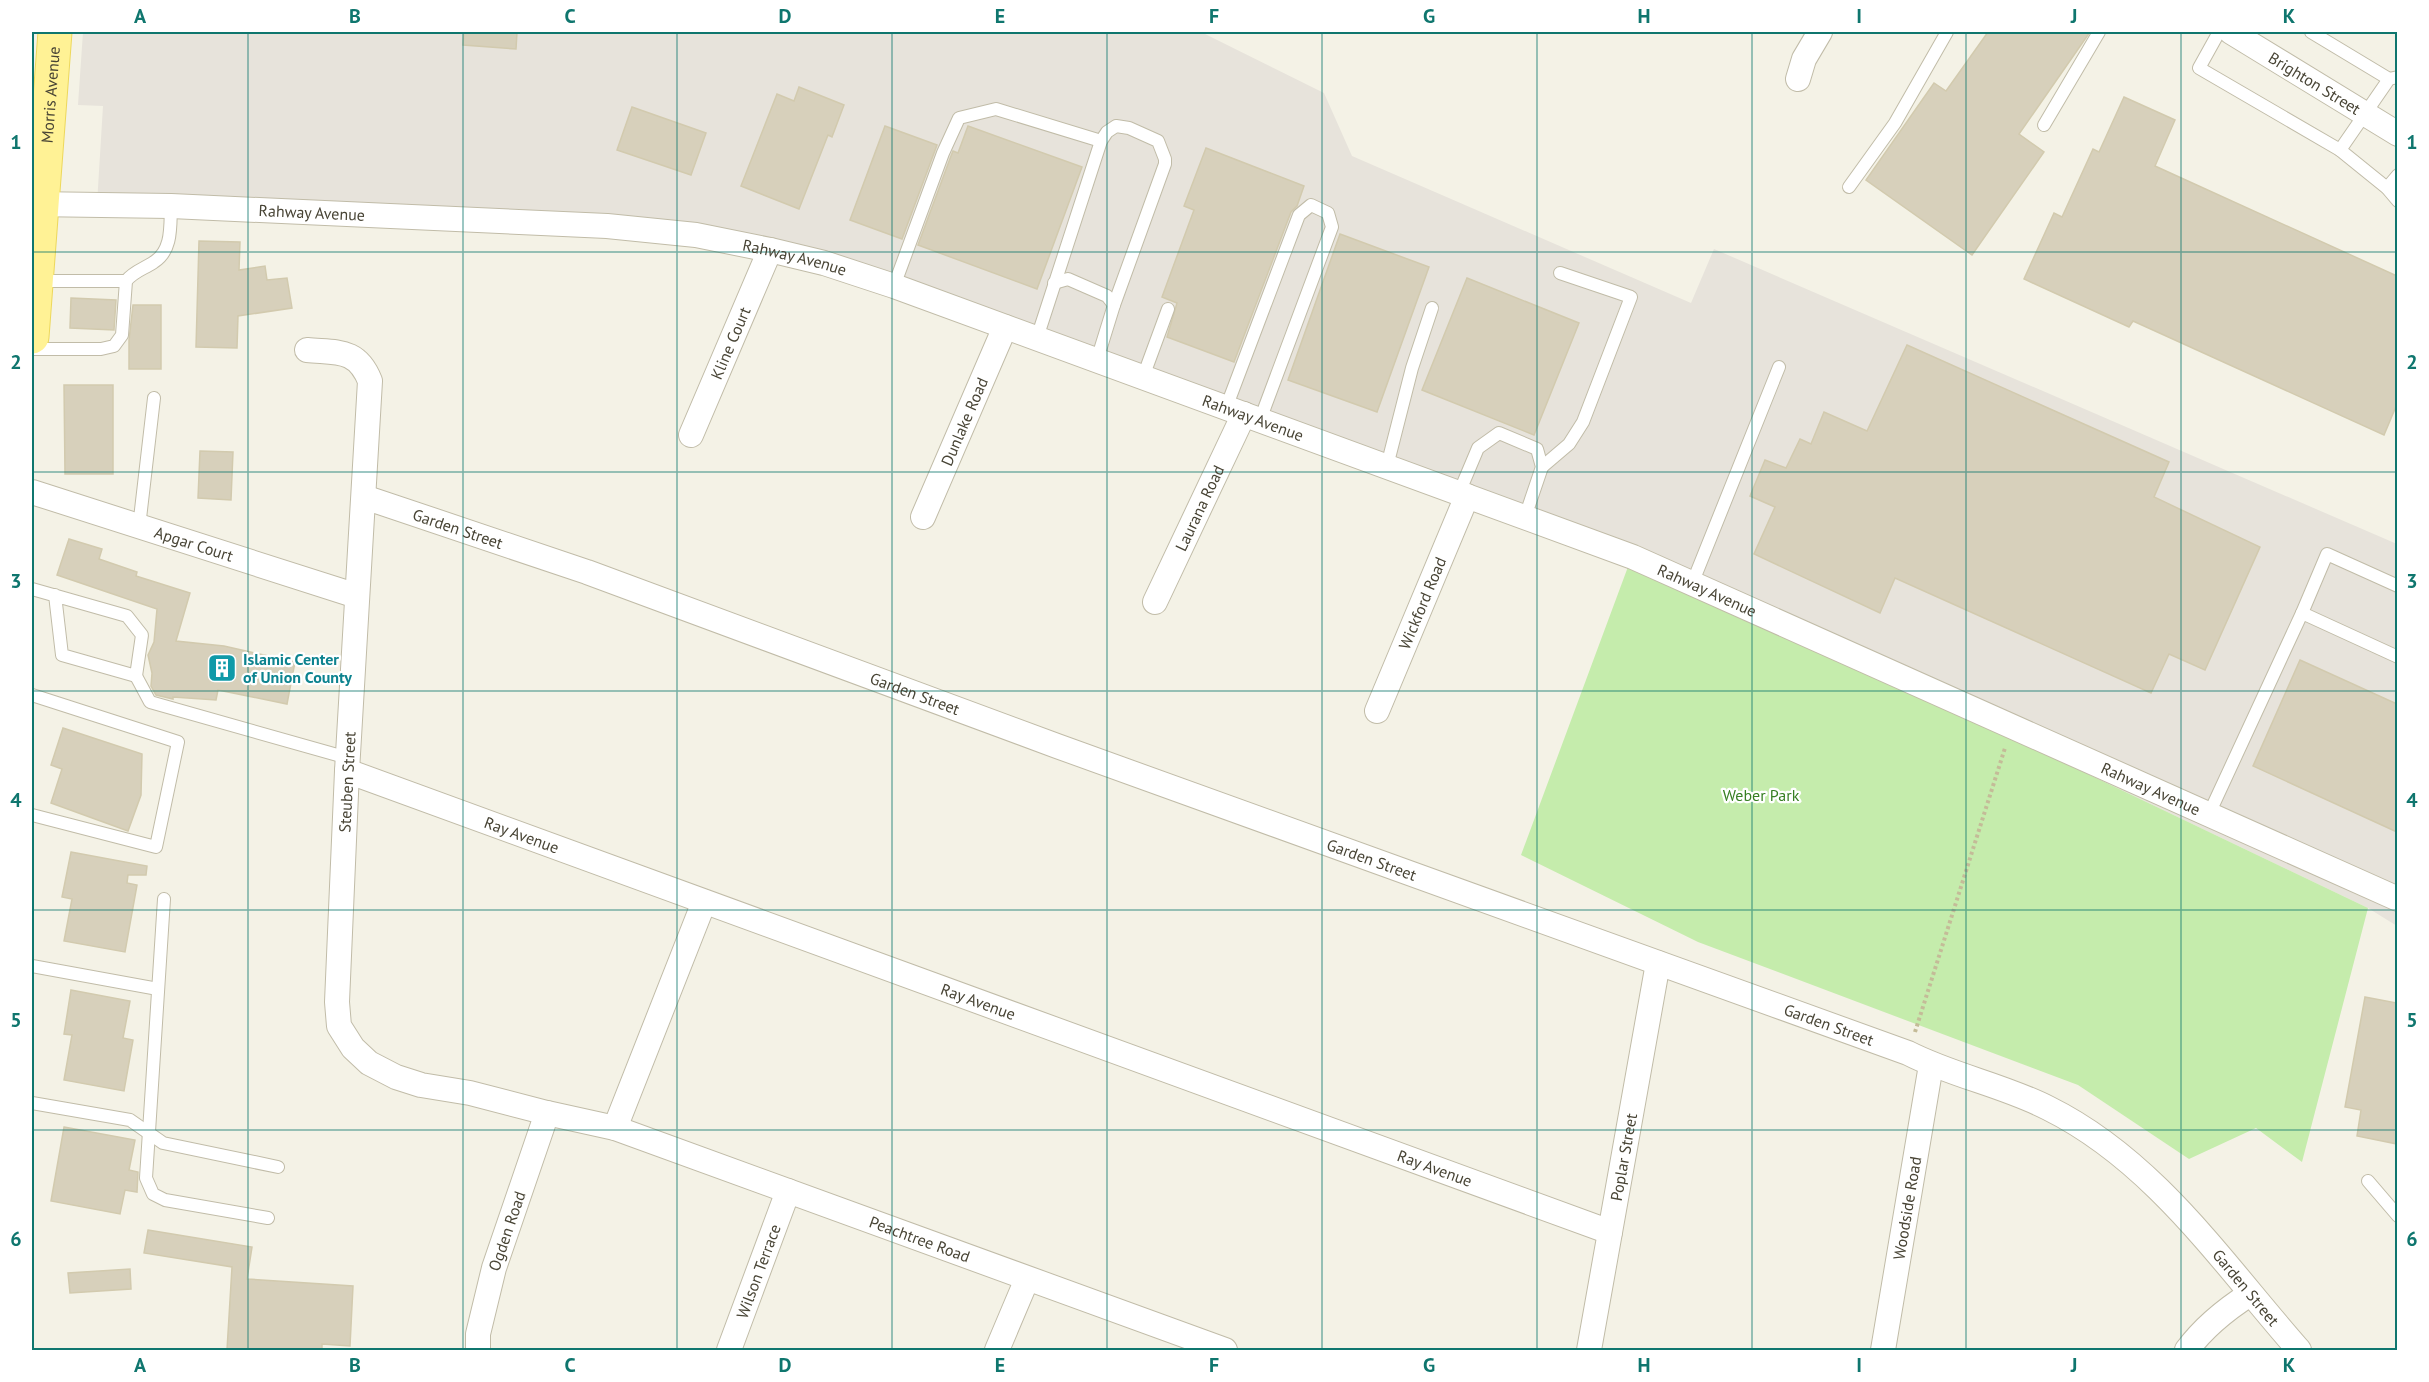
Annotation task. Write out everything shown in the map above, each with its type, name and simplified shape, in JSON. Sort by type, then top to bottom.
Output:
[{"type":"main road","name":"Morris Avenue","points":[[32,337],[37,281],[37,204],[55,32]]},
{"type":"main road","points":[[32,112],[51,69]]},
{"type":"street","points":[[1798,79],[1804,59],[1820,32]]},
{"type":"street","name":"Brighton Street","points":[[2231,32],[2397,134]]},
{"type":"street","name":"Rahway Avenue","points":[[37,204],[171,206],[607,226],[696,235],[824,263],[894,286],[1633,557],[2397,899]]},
{"type":"street","name":"Kline Court","points":[[691,435],[770,250]]},
{"type":"street","name":"Dunlake Road","points":[[923,517],[1005,327]]},
{"type":"street","name":"Steuben Street","points":[[307,350],[354,357],[365,368],[370,381],[348,765],[337,1002],[339,1026],[352,1048],[369,1063],[396,1077],[547,1113]]},
{"type":"street","name":"Laurana Road","points":[[1155,602],[1243,414]]},
{"type":"street","name":"Apgar Court","points":[[32,492],[357,596]]},
{"type":"street","name":"Wickford Road","points":[[1377,711],[1463,494]]},
{"type":"street","name":"Garden Street","points":[[364,497],[587,572],[1111,766],[1908,1053],[1931,1065],[2009,1091],[2049,1108],[2089,1132],[2134,1166],[2181,1211],[2299,1350]]},
{"type":"street","name":"Ray Avenue","points":[[348,765],[704,902],[1610,1232]]},
{"type":"street","points":[[615,1128],[704,902]]},
{"type":"street","name":"Poplar Street","points":[[1589,1350],[1658,963]]},
{"type":"street","name":"Woodside Road","points":[[1883,1350],[1931,1065]]},
{"type":"street","name":"Peachtree Road","points":[[547,1113],[615,1128],[1225,1350]]},
{"type":"street","name":"Ogden Road","points":[[478,1350],[478,1334],[494,1268],[547,1113]]},
{"type":"street","name":"Wilson Terrace","points":[[729,1350],[788,1191]]},
{"type":"street","points":[[997,1350],[1026,1279]]},
{"type":"street","points":[[2187,1350],[2224,1310],[2250,1294]]},
{"type":"lane","points":[[1849,187],[1895,123],[1947,32]]},
{"type":"lane","points":[[2044,125],[2099,32]]},
{"type":"lane","points":[[2219,32],[2199,69],[2340,150],[2387,188],[2397,201]]},
{"type":"lane","points":[[2311,32],[2393,78],[2365,113],[2340,150]]},
{"type":"lane","points":[[894,286],[943,153],[959,118],[996,109],[1101,141]]},
{"type":"lane","points":[[1037,339],[1101,141],[1107,132],[1116,126],[1129,128],[1158,141],[1166,159],[1097,360]]},
{"type":"lane","points":[[2387,188],[2397,175]]},
{"type":"lane","points":[[1311,205],[1328,213],[1332,227],[1243,414],[1299,215],[1311,205]]},
{"type":"lane","points":[[37,281],[126,281],[139,269],[154,262],[165,251],[170,236],[171,206]]},
{"type":"lane","points":[[1525,516],[1542,467],[1569,444],[1583,422],[1630,297],[1560,273]]},
{"type":"lane","points":[[1054,283],[1068,279],[1107,296],[1114,305]]},
{"type":"lane","points":[[32,349],[101,349],[114,346],[122,335],[126,281]]},
{"type":"lane","points":[[1387,466],[1412,368],[1432,308]]},
{"type":"lane","points":[[1143,377],[1168,309]]},
{"type":"lane","points":[[1692,584],[1779,367]]},
{"type":"lane","points":[[139,526],[154,398]]},
{"type":"lane","points":[[1463,494],[1478,448],[1499,433],[1537,449],[1542,467]]},
{"type":"lane","points":[[2209,814],[2327,554],[2397,586]]},
{"type":"lane","points":[[32,589],[127,616],[142,635],[136,676],[150,702],[348,765]]},
{"type":"lane","points":[[55,595],[62,655],[136,676]]},
{"type":"lane","points":[[2302,613],[2397,657]]},
{"type":"lane","points":[[32,695],[177,742],[156,847],[32,815]]},
{"type":"lane","points":[[164,899],[146,1178],[153,1194],[165,1200],[268,1218]]},
{"type":"lane","points":[[32,966],[158,989]]},
{"type":"lane","points":[[32,1102],[130,1120],[163,1143],[278,1167]]},
{"type":"lane","points":[[2368,1181],[2397,1216]]},
{"type":"path","points":[[1908,1053],[2012,727]]},
{"type":"shaded area","points":[[83,32],[1201,32],[1324,93],[1352,156],[1691,303],[1714,249],[2397,544],[2397,926],[2368,908],[1632,556],[797,250],[97,204],[103,106],[78,105]]},
{"type":"green space","name":"Weber Park","points":[[1632,556],[2368,908],[2302,1162],[2256,1128],[2189,1159],[2078,1085],[1698,942],[1521,855]]},
{"type":"building","points":[[464,32],[517,32],[516,49],[463,45]]},
{"type":"building","points":[[1988,32],[2090,32],[2019,134],[2044,152],[1972,255],[1866,180],[1934,83],[1946,91]]},
{"type":"building","points":[[799,87],[844,105],[832,137],[828,135],[799,209],[741,186],[777,94],[794,101]]},
{"type":"building","points":[[2124,97],[2175,120],[2155,166],[2397,276],[2397,404],[2384,435],[2133,321],[2129,327],[2024,279],[2054,213],[2062,217],[2093,149],[2099,152]]},
{"type":"building","points":[[632,107],[706,133],[691,175],[617,150]]},
{"type":"building","points":[[885,126],[937,145],[902,239],[850,220]]},
{"type":"building","points":[[968,126],[1082,167],[1037,289],[918,245],[953,151],[958,153]]},
{"type":"building","points":[[1206,148],[1304,186],[1297,206],[1291,212],[1234,362],[1167,337],[1177,303],[1162,297],[1194,210],[1184,206]]},
{"type":"building","points":[[1340,234],[1429,267],[1377,412],[1288,380]]},
{"type":"building","points":[[199,241],[240,242],[239,270],[265,266],[267,280],[287,278],[292,308],[238,316],[237,348],[196,347]]},
{"type":"building","points":[[1467,278],[1579,323],[1534,435],[1422,390]]},
{"type":"building","points":[[71,298],[116,300],[114,330],[70,328]]},
{"type":"building","points":[[133,305],[161,305],[161,369],[129,369],[129,340]]},
{"type":"building","points":[[1907,345],[2169,462],[2154,497],[2260,547],[2205,670],[2169,654],[2151,693],[1895,578],[1880,613],[1754,554],[1775,507],[1750,496],[1765,460],[1786,468],[1800,439],[1811,444],[1824,412],[1867,431]]},
{"type":"building","points":[[64,385],[113,385],[113,474],[65,474]]},
{"type":"building","points":[[200,451],[233,452],[231,500],[198,498]]},
{"type":"building","name":"Islamic Center of Union County","points":[[69,539],[102,549],[99,559],[137,572],[136,576],[190,593],[176,641],[224,646],[295,662],[287,704],[218,690],[216,700],[173,697],[173,699],[156,695],[151,686],[152,673],[148,655],[154,642],[157,609],[57,575]]},
{"type":"building","points":[[2300,660],[2397,704],[2397,832],[2253,766]]},
{"type":"building","points":[[63,728],[142,754],[141,795],[128,831],[51,803],[62,769],[51,765]]},
{"type":"building","points":[[71,852],[147,866],[146,875],[128,875],[127,883],[137,885],[125,952],[64,941],[72,899],[62,897]]},
{"type":"building","points":[[71,990],[130,1001],[123,1038],[133,1040],[124,1091],[64,1080],[72,1035],[64,1034]]},
{"type":"building","points":[[2365,997],[2397,1003],[2397,1144],[2357,1136],[2361,1110],[2345,1107]]},
{"type":"building","points":[[64,1127],[135,1140],[129,1170],[138,1172],[137,1192],[125,1190],[120,1214],[51,1201]]},
{"type":"building","points":[[148,1230],[252,1247],[247,1279],[353,1286],[350,1346],[322,1344],[322,1350],[227,1350],[232,1267],[144,1253]]},
{"type":"building","points":[[130,1269],[131,1289],[70,1293],[68,1273]]},
{"type":"place","name":"Islamic Center of Union County","points":[[222,668]]}]
